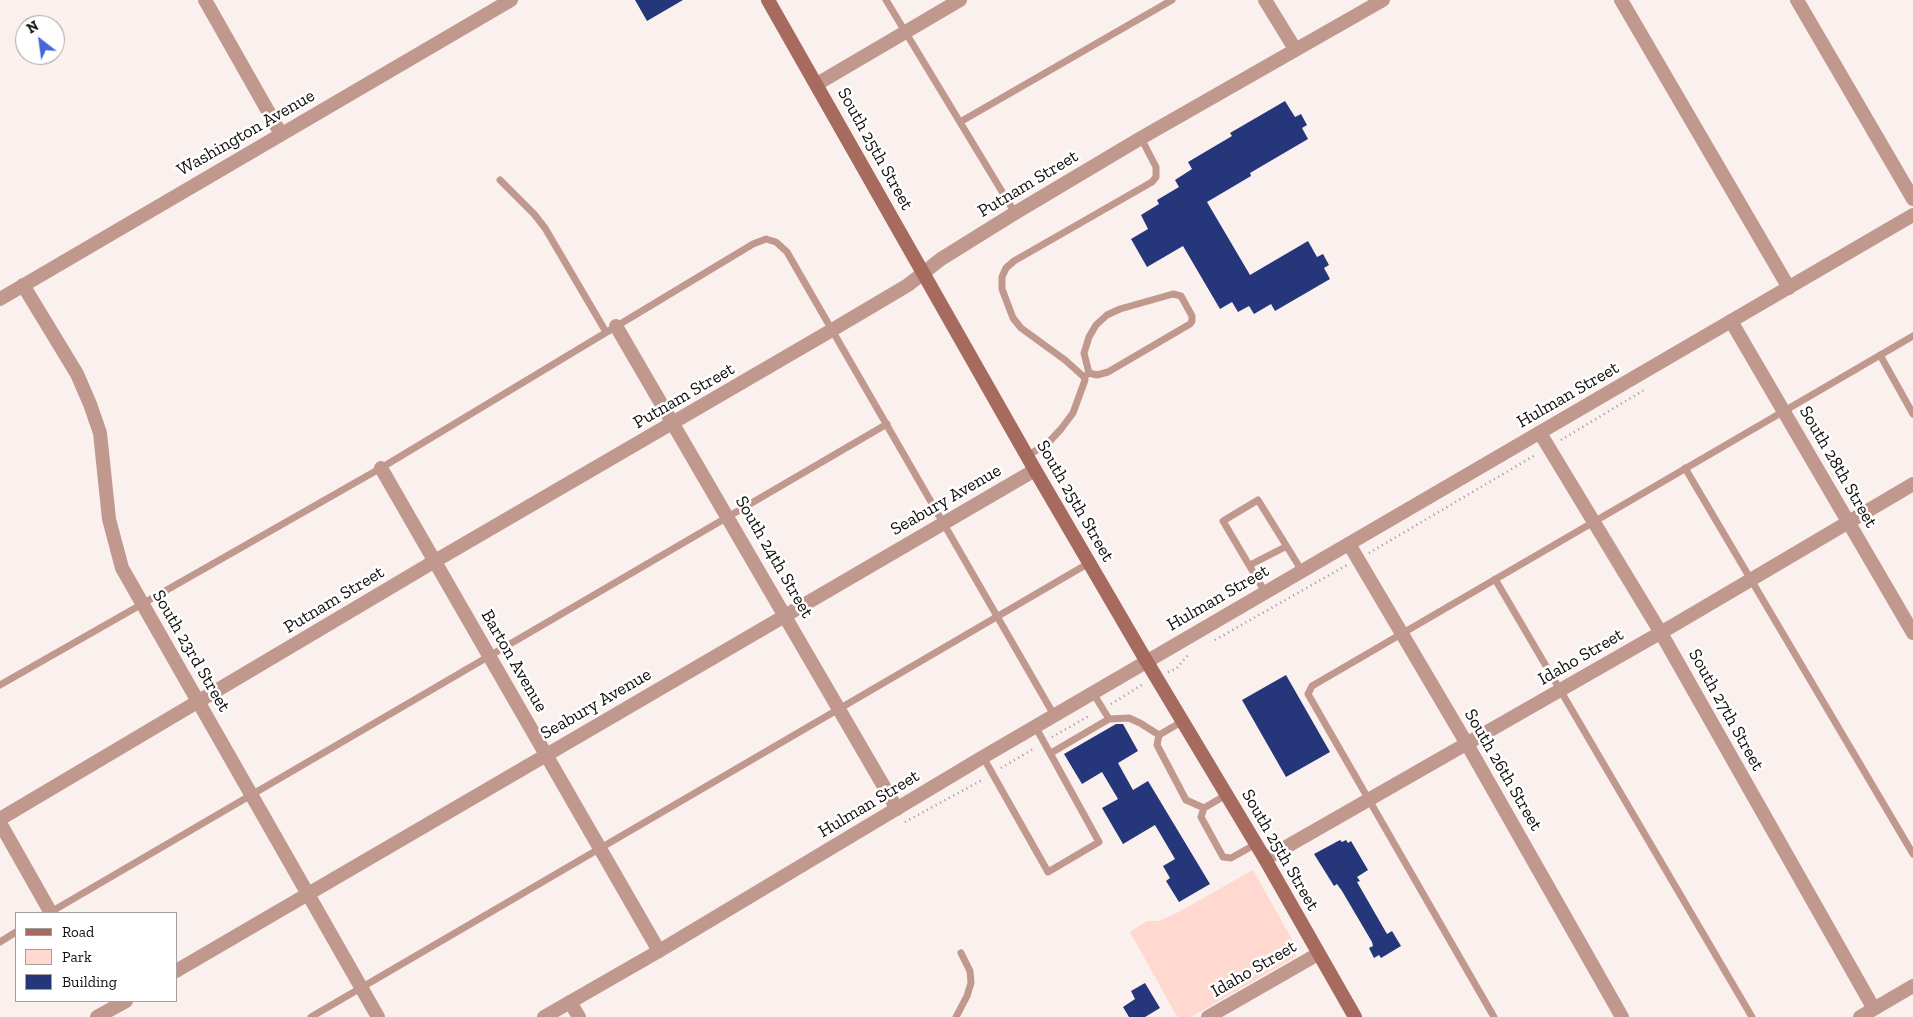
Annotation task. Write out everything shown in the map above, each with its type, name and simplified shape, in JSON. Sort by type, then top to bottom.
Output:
[{"type":"main road","name":"South 25th Street","points":[[768,0],[1035,470],[1265,859],[1355,1017]]},
{"type":"street","points":[[205,0],[281,134]]},
{"type":"street","name":"Washington Avenue","points":[[0,299],[511,0]]},
{"type":"street","points":[[816,84],[960,0]]},
{"type":"street","points":[[1265,0],[1295,50]]},
{"type":"street","name":"Putnam Street","points":[[0,819],[435,561],[674,424],[832,330],[924,274],[941,259],[1015,213],[1141,138],[1382,0]]},
{"type":"street","points":[[1620,0],[1789,288]]},
{"type":"street","points":[[1797,0],[1913,199]]},
{"type":"street","name":"Hulman Street","points":[[544,1017],[659,951],[1035,726],[1913,215]]},
{"type":"street","name":"South 23rd Street","points":[[23,286],[78,374],[90,404],[100,433],[109,519],[113,540],[122,568],[378,1017]]},
{"type":"street","name":"South 28th Street","points":[[1731,321],[1913,632]]},
{"type":"street","name":"South 24th Street","points":[[611,329],[674,424],[897,809]]},
{"type":"street","name":"South 27th Street","points":[[1540,433],[1661,632],[1874,1009]]},
{"type":"street","name":"Barton Avenue","points":[[381,468],[659,951]]},
{"type":"street","name":"Seabury Avenue","points":[[178,970],[1035,470]]},
{"type":"street","name":"Idaho Street","points":[[1265,859],[1850,523],[1913,484]]},
{"type":"street","name":"South 26th Street","points":[[1349,544],[1467,744],[1622,1017]]},
{"type":"street","points":[[0,823],[49,912]]},
{"type":"street","name":"Idaho Street","points":[[1208,1017],[1318,954]]},
{"type":"street","points":[[1860,1017],[1913,986]]},
{"type":"street","points":[[103,1012],[124,1002]]},
{"type":"street","points":[[570,1002],[579,1017]]},
{"type":"lane","points":[[886,0],[1015,213]]},
{"type":"lane","points":[[960,122],[1172,0]]},
{"type":"lane","points":[[1027,456],[1048,443],[1073,413],[1087,375],[1084,353],[1086,346],[1096,325],[1107,315],[1120,309],[1173,294],[1181,296],[1192,316],[1192,320],[1190,324],[1108,372],[1087,375],[1021,328],[1013,318],[1002,289],[1002,277],[1006,268],[1014,261],[1152,182],[1156,177],[1156,167],[1141,138]]},
{"type":"lane","points":[[500,180],[534,214],[545,228],[611,329]]},
{"type":"lane","points":[[0,685],[381,468],[753,244],[766,239],[776,242],[786,252],[1054,715]]},
{"type":"lane","points":[[1494,1017],[1308,694],[1312,686],[1913,336]]},
{"type":"lane","points":[[1880,355],[1913,414]]},
{"type":"lane","points":[[52,912],[251,793],[490,657],[887,424]]},
{"type":"lane","points":[[1685,468],[1913,854]]},
{"type":"lane","points":[[1265,592],[1223,521],[1258,500],[1302,572]]},
{"type":"lane","points":[[1250,565],[1286,547]]},
{"type":"lane","points":[[310,1017],[1089,562]]},
{"type":"lane","points":[[1495,579],[1752,1017]]},
{"type":"lane","points":[[1093,693],[1109,719]]},
{"type":"lane","points":[[1051,753],[1109,719],[1127,718],[1140,723],[1159,735]]},
{"type":"lane","points":[[1182,721],[1159,735],[1157,745],[1186,800],[1204,808]]},
{"type":"lane","points":[[983,757],[1048,872],[1099,842],[1035,726]]},
{"type":"lane","points":[[1226,795],[1204,808],[1201,817],[1224,857],[1231,858],[1256,844]]},
{"type":"lane","points":[[0,942],[15,933]]},
{"type":"lane","points":[[956,1017],[967,996],[970,982],[970,971],[961,953]]},
{"type":"path","points":[[1367,554],[1648,388]]},
{"type":"path","points":[[1214,640],[1351,563]]},
{"type":"path","points":[[1176,669],[1188,655]]},
{"type":"path","points":[[1113,703],[1146,683]]},
{"type":"path","points":[[1057,734],[1092,715]]},
{"type":"path","points":[[1003,766],[1039,745]]},
{"type":"green space","points":[[1253,870],[1298,950],[1294,958],[1191,1017],[1179,1017],[1176,1015],[1130,932],[1147,921],[1158,921],[1173,915]]},
{"type":"building","points":[[635,0],[683,0],[647,21]]},
{"type":"building","points":[[1285,101],[1295,117],[1301,114],[1307,125],[1302,128],[1308,139],[1250,173],[1251,176],[1207,202],[1250,275],[1308,241],[1317,257],[1323,254],[1329,265],[1324,268],[1330,279],[1275,311],[1271,304],[1254,314],[1249,306],[1238,312],[1232,302],[1220,309],[1183,246],[1147,267],[1131,239],[1148,229],[1141,215],[1159,204],[1157,200],[1179,187],[1175,180],[1192,169],[1188,162],[1232,136],[1230,133]]},
{"type":"building","points":[[1286,675],[1330,752],[1286,777],[1242,700]]},
{"type":"building","points":[[1116,724],[1123,724],[1138,751],[1118,763],[1133,790],[1148,781],[1210,884],[1179,902],[1166,881],[1170,878],[1163,866],[1175,859],[1155,825],[1123,844],[1102,808],[1118,799],[1102,772],[1082,784],[1064,754]]},
{"type":"building","points":[[1340,840],[1342,842],[1346,840],[1348,843],[1351,841],[1368,870],[1357,877],[1360,881],[1357,882],[1387,934],[1392,931],[1401,946],[1381,958],[1379,955],[1374,958],[1369,948],[1373,946],[1372,942],[1342,891],[1337,884],[1334,886],[1314,854]]},
{"type":"building","points":[[1145,983],[1160,1008],[1145,1017],[1129,1017],[1123,1007],[1135,999],[1131,991]]}]
